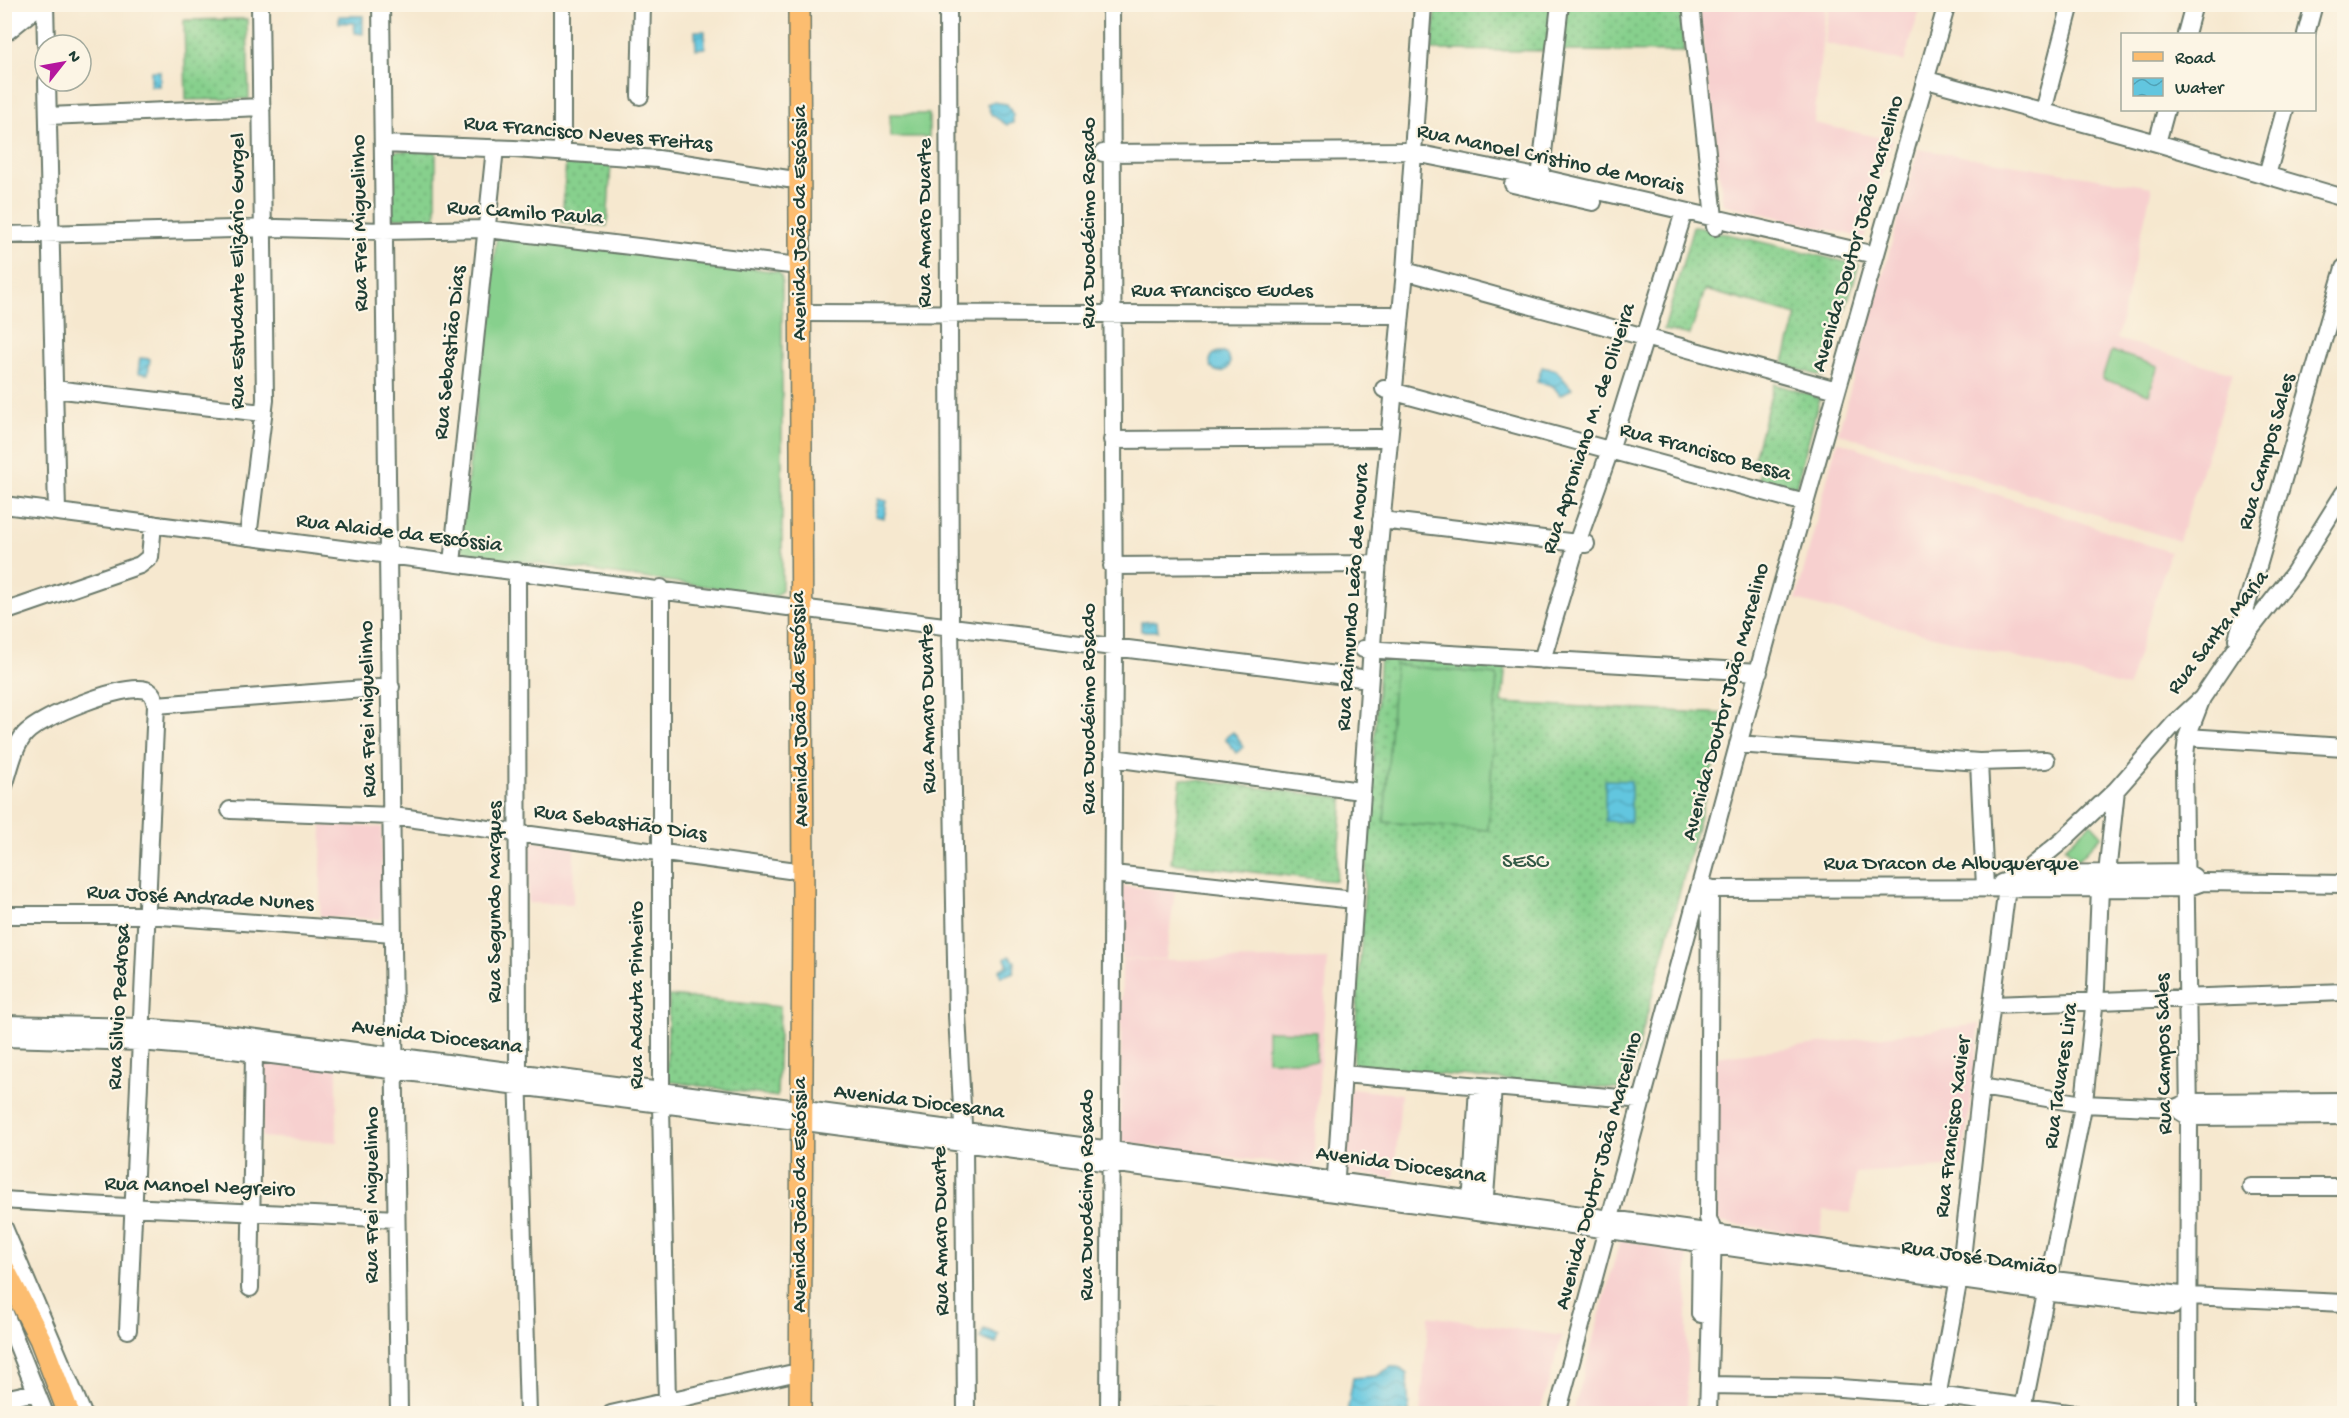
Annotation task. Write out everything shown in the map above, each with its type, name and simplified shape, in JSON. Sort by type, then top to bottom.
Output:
[{"type":"main road","name":"Avenida João da Escóssia","points":[[787,4],[794,607],[795,1115],[789,1413]]},
{"type":"main road","name":"Avenida João da Escóssia","points":[[799,4],[801,313],[789,870],[800,1413]]},
{"type":"main road","points":[[8,1262],[9,1296],[57,1413]]},
{"type":"main road","points":[[9,1296],[40,1340],[69,1413]]},
{"type":"street","points":[[4,18],[22,4]]},
{"type":"street","points":[[4,33],[40,4]]},
{"type":"street","points":[[45,4],[46,33]]},
{"type":"street","name":"Rua Estudante Elizário Gurgel","points":[[248,537],[265,400],[260,4]]},
{"type":"street","name":"Rua Frei Miguelinho","points":[[381,4],[399,1413]]},
{"type":"street","points":[[562,4],[562,152]]},
{"type":"street","points":[[640,96],[642,4]]},
{"type":"street","name":"Rua Amaro Duarte","points":[[948,4],[950,626],[957,1015],[964,1137],[966,1413]]},
{"type":"street","name":"Rua Duodécimo Rosado","points":[[1101,4],[1108,159]]},
{"type":"street","name":"Rua Duodécimo Rosado","points":[[1109,1413],[1106,1156],[1108,159],[1111,4]]},
{"type":"street","name":"Rua Raimundo Leão de Moura","points":[[1330,1186],[1343,1074],[1380,438],[1405,271],[1415,4]]},
{"type":"street","name":"Rua Raimundo Leão de Moura","points":[[1374,564],[1381,520],[1391,315],[1423,4]]},
{"type":"street","points":[[1540,184],[1560,4]]},
{"type":"street","points":[[1691,4],[1715,224]]},
{"type":"street","name":"Avenida Doutor João Marcelino","points":[[1557,1413],[1704,889],[1738,744],[1803,508],[1947,4]]},
{"type":"street","points":[[2043,111],[2071,4]]},
{"type":"street","points":[[2186,33],[2194,4]]},
{"type":"street","points":[[2306,33],[2314,4]]},
{"type":"street","points":[[1927,80],[2157,143],[2344,198]]},
{"type":"street","points":[[47,93],[57,512]]},
{"type":"street","points":[[48,116],[262,107]]},
{"type":"street","points":[[2157,143],[2166,111]]},
{"type":"street","points":[[2267,175],[2285,111]]},
{"type":"street","name":"Rua Francisco Neves Freitas","points":[[383,144],[495,148],[658,159],[788,178]]},
{"type":"street","name":"Rua Sebastião Dias","points":[[452,563],[495,148]]},
{"type":"street","name":"Rua Manoel Cristino de Morais","points":[[1108,159],[1409,156],[1873,260]]},
{"type":"street","name":"Rua Aproniano M. de Oliveira","points":[[1547,661],[1581,543],[1686,217]]},
{"type":"street","name":"Rua Camilo Paula","points":[[4,235],[263,228],[384,231],[487,229],[790,265]]},
{"type":"street","name":"Rua Campos Sales","points":[[2235,649],[2344,268]]},
{"type":"street","points":[[1405,271],[1837,390]]},
{"type":"street","name":"Rua Francisco Eudes","points":[[801,313],[1391,315]]},
{"type":"street","name":"Rua Duodécimo Rosado","points":[[1101,1413],[1113,874],[1113,758],[1108,648],[1112,566],[1112,440],[1108,314]]},
{"type":"street","points":[[54,389],[263,413]]},
{"type":"street","name":"Rua Francisco Bessa","points":[[1388,394],[1803,508]]},
{"type":"street","points":[[1112,440],[1380,438]]},
{"type":"street","name":"Rua Santa Maria","points":[[2002,883],[2062,841],[2116,790],[2168,731],[2202,698],[2235,649],[2294,573],[2344,493]]},
{"type":"street","name":"Rua Alaide da Escóssia","points":[[4,505],[388,556],[661,588],[1108,648],[1361,678]]},
{"type":"street","points":[[1381,520],[1581,543]]},
{"type":"street","points":[[4,612],[140,565],[150,557],[153,524]]},
{"type":"street","points":[[1112,566],[1374,564]]},
{"type":"street","name":"Rua Segundo Marques","points":[[517,571],[519,1079],[528,1413]]},
{"type":"street","name":"Rua Adauta Pinheiro","points":[[661,588],[659,851],[667,1402]]},
{"type":"street","points":[[1367,649],[1759,672]]},
{"type":"street","name":"Rua Raimundo Leão de Moura","points":[[1330,1186],[1345,899],[1361,678],[1367,649]]},
{"type":"street","points":[[4,786],[18,744],[32,728],[116,692],[151,697],[391,687]]},
{"type":"street","name":"Rua Silvio Pedrosa","points":[[128,1330],[147,915],[151,697]]},
{"type":"street","name":"Rua Campos Sales","points":[[2188,1413],[2189,1302],[2184,1109],[2187,998],[2184,766],[2187,737],[2202,698]]},
{"type":"street","points":[[2187,737],[2344,747]]},
{"type":"street","points":[[1738,744],[1979,762],[2046,760]]},
{"type":"street","points":[[1113,758],[1353,790]]},
{"type":"street","name":"Rua Francisco Xavier","points":[[1934,1413],[1960,1273],[1992,1005],[2002,883],[1979,762]]},
{"type":"street","points":[[2104,881],[2116,790]]},
{"type":"street","name":"Rua Sebastião Dias","points":[[230,810],[393,816],[789,870]]},
{"type":"street","points":[[1113,874],[1345,899]]},
{"type":"street","points":[[2186,880],[2344,884]]},
{"type":"street","name":"Rua Dracon de Albuquerque","points":[[1704,889],[2186,880]]},
{"type":"street","name":"Rua Tavares Lira","points":[[2026,1411],[2084,1104],[2104,881]]},
{"type":"street","points":[[1704,889],[1708,1413]]},
{"type":"street","name":"Rua José Andrade Nunes","points":[[4,915],[147,915],[393,933]]},
{"type":"street","points":[[1992,1005],[2344,992]]},
{"type":"street","name":"Avenida Diocesana","points":[[4,1024],[233,1042],[1611,1224]]},
{"type":"street","name":"Avenida Diocesana","points":[[4,1038],[140,1034]]},
{"type":"street","name":"Avenida Diocesana","points":[[233,1042],[254,1053],[395,1064]]},
{"type":"street","points":[[250,1288],[254,1053]]},
{"type":"street","points":[[1343,1074],[1643,1100]]},
{"type":"street","points":[[1478,1206],[1486,1086]]},
{"type":"street","points":[[1981,1087],[2084,1104],[2344,1116]]},
{"type":"street","points":[[2184,1109],[2344,1101]]},
{"type":"street","points":[[2251,1187],[2344,1187]]},
{"type":"street","name":"Rua Manoel Negreiro","points":[[4,1200],[134,1209],[251,1211],[395,1219]]},
{"type":"street","name":"Rua José Damião","points":[[1611,1224],[1707,1234],[1960,1273],[2189,1302],[2344,1315]]},
{"type":"street","points":[[4,1228],[8,1262],[83,1413]]},
{"type":"street","points":[[1700,1413],[1707,1234]]},
{"type":"street","points":[[9,1296],[36,1392],[45,1413]]},
{"type":"street","name":"Rua José Damião","points":[[2189,1302],[2344,1304]]},
{"type":"street","points":[[611,1413],[789,1374]]},
{"type":"street","points":[[1709,1385],[1827,1387],[1937,1395],[2026,1411],[2075,1413]]},
{"type":"street","points":[[4,1399],[36,1392]]},
{"type":"shaded area","points":[[1698,5],[1826,5],[1814,123],[1892,140],[1864,238],[1723,204]]},
{"type":"shaded area","points":[[1829,5],[1921,5],[1904,62],[1825,43]]},
{"type":"shaded area","points":[[1918,149],[2152,187],[2117,339],[2233,373],[2179,541],[1838,433]]},
{"type":"shaded area","points":[[1837,441],[2170,552],[2128,687],[1796,600]]},
{"type":"shaded area","points":[[322,825],[382,827],[381,919],[320,917]]},
{"type":"shaded area","points":[[529,841],[574,846],[573,904],[528,903]]},
{"type":"shaded area","points":[[1122,886],[1175,891],[1166,959],[1121,959]]},
{"type":"shaded area","points":[[1328,959],[1313,1168],[1120,1142],[1122,960]]},
{"type":"shaded area","points":[[1980,1024],[1962,1166],[1856,1173],[1851,1213],[1824,1210],[1820,1236],[1716,1222],[1714,1057]]},
{"type":"shaded area","points":[[264,1060],[337,1068],[337,1142],[262,1137]]},
{"type":"shaded area","points":[[1350,1089],[1401,1094],[1394,1178],[1343,1173]]},
{"type":"shaded area","points":[[1620,1240],[1687,1250],[1687,1413],[1573,1413]]},
{"type":"shaded area","points":[[1429,1316],[1562,1336],[1540,1413],[1420,1413]]},
{"type":"green space","points":[[1680,4],[1685,52],[1432,50],[1436,5]]},
{"type":"green space","points":[[247,19],[249,99],[186,100],[184,20]]},
{"type":"green space","points":[[890,114],[929,114],[929,137],[890,137]]},
{"type":"green space","points":[[391,151],[436,151],[436,218],[392,218]]},
{"type":"green space","points":[[566,161],[611,164],[607,226],[562,222]]},
{"type":"green space","points":[[1693,226],[1859,265],[1824,377],[1783,365],[1797,315],[1705,290],[1690,335],[1664,330]]},
{"type":"green space","points":[[497,234],[779,272],[782,279],[782,590],[776,596],[467,554],[462,550],[460,543]]},
{"type":"green space","points":[[2111,351],[2158,366],[2149,394],[2102,379]]},
{"type":"green space","points":[[1774,384],[1820,397],[1794,494],[1757,484],[1763,461],[1754,458]]},
{"type":"green space","name":"SESC","points":[[1380,653],[1506,664],[1502,703],[1727,714],[1627,1090],[1353,1067]]},
{"type":"green space","points":[[1395,665],[1497,675],[1488,830],[1384,822]]},
{"type":"green space","points":[[1181,778],[1343,798],[1336,881],[1171,863]]},
{"type":"green space","points":[[2091,823],[2102,835],[2078,860],[2065,847]]},
{"type":"green space","points":[[669,996],[780,1007],[777,1097],[666,1081]]},
{"type":"green space","points":[[1267,1031],[1317,1032],[1316,1062],[1267,1060]]},
{"type":"water","points":[[339,16],[363,16],[363,34],[355,33],[354,23],[339,23]]},
{"type":"water","points":[[695,31],[705,31],[705,48],[696,49]]},
{"type":"water","points":[[151,71],[160,71],[160,86],[151,86]]},
{"type":"water","points":[[992,102],[1007,104],[1013,115],[1013,123],[1007,125],[991,114],[987,104]]},
{"type":"water","points":[[1220,352],[1227,355],[1230,362],[1227,369],[1220,372],[1213,369],[1210,362],[1213,355]]},
{"type":"water","points":[[140,358],[150,359],[148,374],[138,373]]},
{"type":"water","points":[[1542,367],[1556,370],[1572,389],[1560,395],[1553,386],[1537,382]]},
{"type":"water","points":[[878,499],[887,501],[884,518],[875,516]]},
{"type":"water","points":[[1157,621],[1158,631],[1141,631],[1141,622]]},
{"type":"water","points":[[1233,732],[1244,747],[1236,753],[1225,738]]},
{"type":"water","points":[[1605,780],[1631,781],[1631,822],[1605,821]]},
{"type":"water","points":[[1009,956],[1015,961],[1014,972],[1001,977],[999,970],[1008,965],[1005,959]]},
{"type":"water","points":[[984,1329],[999,1335],[996,1344],[980,1338]]},
{"type":"water","points":[[1391,1367],[1398,1367],[1407,1374],[1409,1413],[1347,1413],[1353,1378],[1377,1376]]},
{"type":"water","points":[[1156,1404],[1214,1413],[1137,1413],[1137,1406]]}]
